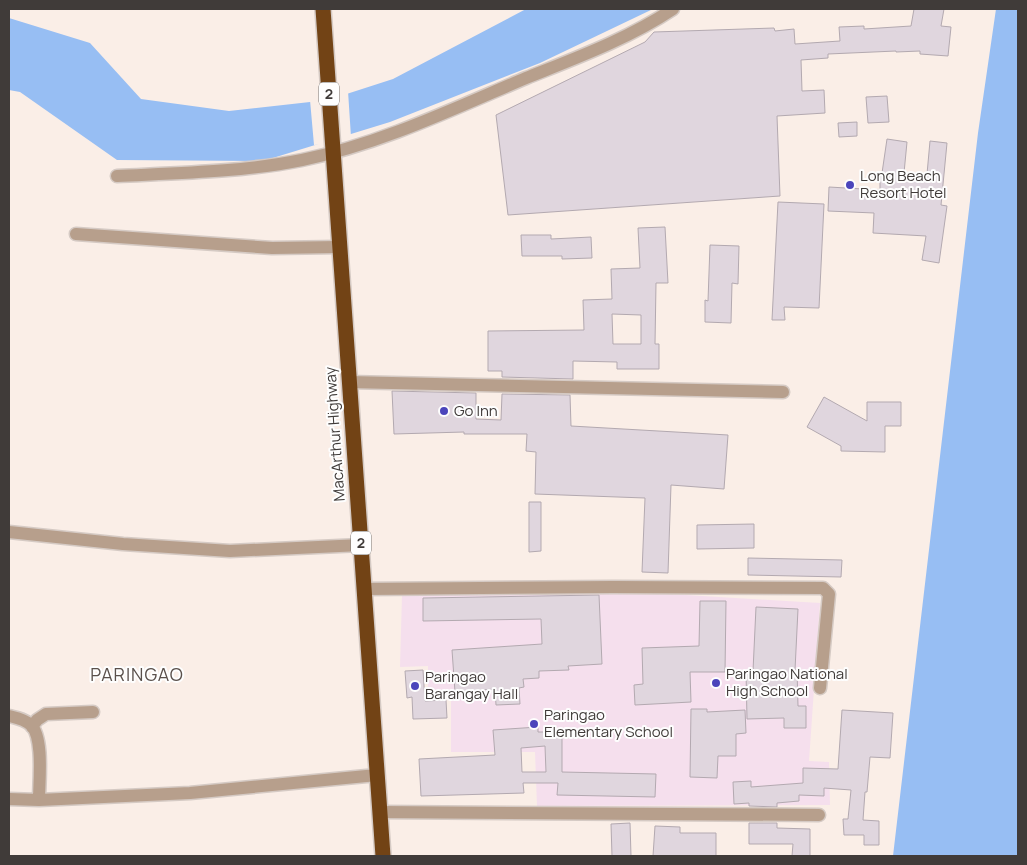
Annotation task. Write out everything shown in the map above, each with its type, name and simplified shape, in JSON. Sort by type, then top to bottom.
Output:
[{"type":"highway","name":"MacArthur Highway","points":[[323,9],[382,856]]},
{"type":"street","points":[[117,176],[260,167],[402,129],[630,34],[673,9]]},
{"type":"street","points":[[76,234],[272,248],[339,247]]},
{"type":"street","points":[[349,382],[783,392]]},
{"type":"street","points":[[9,532],[123,544],[230,551],[361,544]]},
{"type":"street","points":[[364,589],[613,586],[823,588],[829,594],[820,688]]},
{"type":"street","points":[[32,727],[37,720],[46,714],[93,712]]},
{"type":"street","points":[[9,716],[24,720],[35,732],[39,753],[39,800]]},
{"type":"street","points":[[9,800],[190,793],[376,775]]},
{"type":"street","points":[[380,812],[819,815]]},
{"type":"shaded area","points":[[620,591],[820,603],[809,761],[829,762],[830,805],[537,806],[535,752],[451,752],[451,696],[428,697],[428,666],[400,667],[402,595]]},
{"type":"water","points":[[526,9],[653,9],[540,63],[390,122],[263,161],[117,160],[20,92],[9,90],[9,18],[90,43],[141,99],[229,111],[328,100],[393,79]]},
{"type":"water","points":[[996,9],[1018,9],[1018,856],[893,856],[978,133]]},
{"type":"pier","points":[[348,91],[351,137],[328,144],[314,145],[310,100],[327,98]]},
{"type":"building","points":[[914,9],[944,9],[941,26],[951,27],[948,56],[920,54],[920,51],[896,51],[828,54],[828,58],[801,60],[802,91],[824,90],[825,113],[777,116],[780,196],[508,215],[496,115],[645,42],[654,32],[774,28],[775,31],[794,29],[795,44],[840,41],[839,27],[864,26],[864,29],[911,26]]},
{"type":"building","points":[[887,96],[889,122],[868,123],[866,97]]},
{"type":"building","points":[[857,122],[857,136],[839,137],[838,123]]},
{"type":"building","points":[[887,139],[907,142],[904,173],[927,174],[930,141],[947,143],[941,205],[947,206],[939,263],[922,260],[926,236],[873,233],[874,213],[828,211],[829,187],[880,190],[880,173],[882,173]]},
{"type":"building","points":[[778,202],[824,204],[819,308],[784,307],[785,320],[772,320]]},
{"type":"building","points":[[665,227],[668,283],[656,283],[655,344],[659,344],[659,369],[617,369],[617,362],[573,361],[573,379],[502,377],[502,371],[488,371],[488,331],[584,330],[583,300],[612,299],[611,269],[640,268],[638,228]],"holes":[[[612,314],[641,315],[641,344],[613,344]]]},
{"type":"building","points":[[521,235],[551,235],[551,239],[591,237],[592,258],[562,259],[562,256],[522,256]]},
{"type":"building","points":[[710,245],[739,246],[738,284],[732,283],[731,323],[705,322],[705,300],[708,301]]},
{"type":"building","points":[[392,391],[476,393],[476,419],[501,420],[502,394],[570,395],[571,426],[728,435],[724,489],[671,485],[668,573],[642,572],[645,498],[535,494],[536,452],[526,451],[527,434],[464,434],[464,432],[394,434]]},
{"type":"building","points":[[824,397],[867,421],[867,402],[901,402],[901,426],[885,426],[885,452],[841,451],[841,446],[807,427]]},
{"type":"building","points":[[529,502],[541,502],[541,551],[529,552]]},
{"type":"building","points":[[754,524],[754,548],[697,549],[697,525]]},
{"type":"building","points":[[748,558],[842,560],[841,577],[748,575]]},
{"type":"building","points":[[599,595],[602,664],[568,666],[569,670],[539,671],[539,678],[523,679],[524,687],[519,688],[520,704],[496,705],[495,689],[455,692],[452,650],[542,644],[541,619],[423,621],[423,598]]},
{"type":"building","points":[[700,601],[726,601],[725,672],[690,672],[691,702],[635,705],[634,685],[643,684],[642,648],[699,646]]},
{"type":"building","points":[[756,607],[798,609],[795,670],[797,670],[798,706],[806,706],[806,728],[784,728],[784,718],[747,719],[746,671],[753,671]]},
{"type":"building","points":[[423,670],[425,701],[446,700],[447,718],[413,719],[412,697],[407,698],[405,671]]},
{"type":"building","points":[[691,709],[707,709],[707,712],[745,710],[746,733],[736,734],[736,756],[718,756],[717,778],[690,777]]},
{"type":"building","points":[[842,710],[893,713],[890,758],[870,757],[867,792],[865,792],[863,820],[879,821],[879,845],[864,845],[864,835],[844,835],[843,819],[848,819],[851,790],[824,788],[824,796],[799,795],[799,801],[777,803],[777,807],[749,806],[749,803],[734,804],[733,782],[751,781],[751,787],[803,783],[803,768],[838,769]]},
{"type":"building","points":[[538,727],[538,732],[562,732],[562,772],[656,774],[655,797],[557,795],[558,783],[523,783],[524,793],[421,796],[419,759],[495,755],[493,730]],"holes":[[[545,746],[546,772],[522,772],[521,748]]]},
{"type":"building","points":[[630,823],[631,856],[612,856],[611,824]]},
{"type":"building","points":[[749,823],[777,823],[777,828],[810,829],[810,856],[792,856],[793,844],[749,844]]},
{"type":"building","points":[[655,826],[680,827],[680,833],[716,833],[716,856],[653,856]]},
{"type":"place","name":"Long Beach Resort Hotel","points":[[850,185]]},
{"type":"place","name":"Go Inn","points":[[444,411]]},
{"type":"place","name":"Paringao National High School","points":[[716,683]]},
{"type":"place","name":"Paringao Barangay Hall","points":[[415,686]]},
{"type":"place","name":"Paringao Elementary School","points":[[534,724]]},
{"type":"district","name":"PARINGAO","points":[[137,675]]}]
